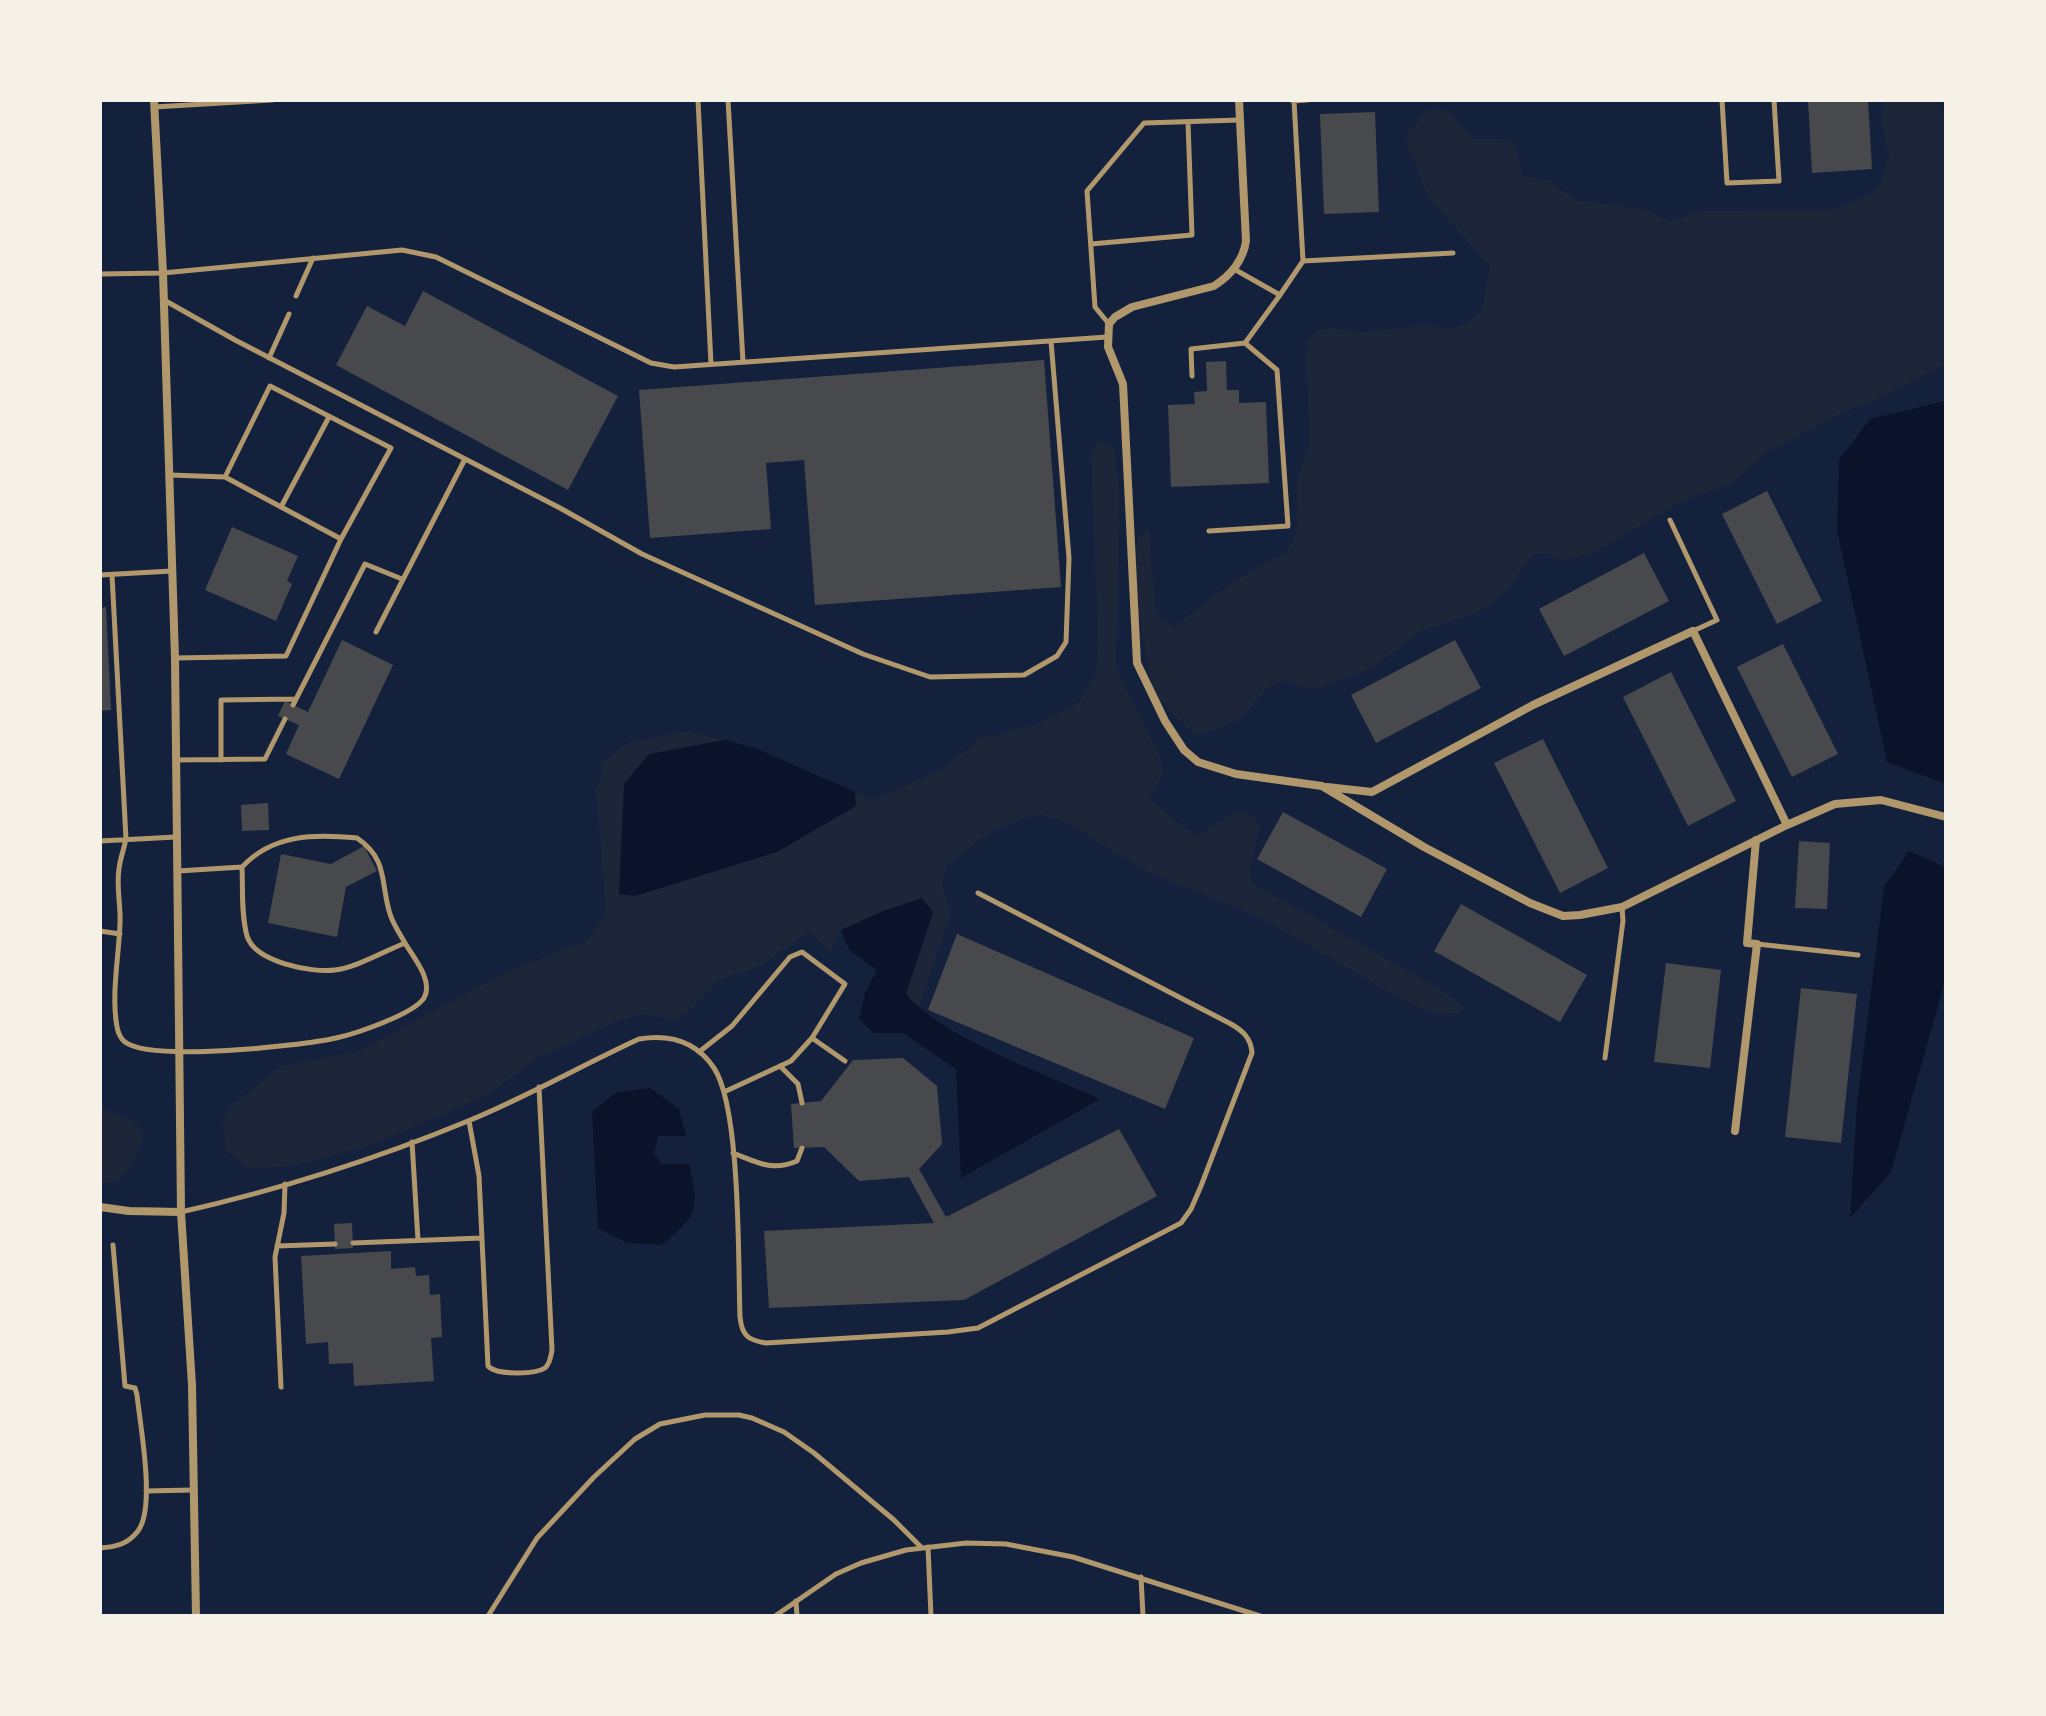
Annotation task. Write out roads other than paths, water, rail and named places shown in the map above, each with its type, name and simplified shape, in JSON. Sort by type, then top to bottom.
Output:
[{"type":"street","points":[[1239,100],[1246,241],[1241,257],[1234,269],[1214,286],[1121,312],[1109,324],[1107,337],[1123,384],[1137,663],[1178,740],[1198,762],[1215,769],[1372,792],[1533,705],[1693,631],[1787,825]]},
{"type":"street","points":[[154,104],[163,273],[175,658],[181,1212],[192,1385],[196,1616]]},
{"type":"street","points":[[1322,786],[1424,847],[1554,914],[1580,915],[1622,907],[1835,804],[1867,799],[1903,804],[1946,817]]},
{"type":"street","points":[[1735,1131],[1757,944],[1747,943],[1756,840]]},
{"type":"street","points":[[100,1207],[181,1212]]},
{"type":"lane","points":[[154,104],[272,100]]},
{"type":"lane","points":[[698,100],[711,364]]},
{"type":"lane","points":[[728,100],[743,362]]},
{"type":"lane","points":[[1245,343],[1303,261],[1292,100],[1307,100]]},
{"type":"lane","points":[[1722,100],[1727,183],[1779,181],[1774,100]]},
{"type":"lane","points":[[1109,324],[1095,307],[1087,191],[1144,123],[1240,120]]},
{"type":"lane","points":[[1091,244],[1192,235],[1188,122]]},
{"type":"lane","points":[[100,274],[163,273],[402,250],[436,257],[651,363],[674,367],[1107,337]]},
{"type":"lane","points":[[1303,261],[1453,253]]},
{"type":"lane","points":[[296,296],[313,258]]},
{"type":"lane","points":[[1234,269],[1280,295]]},
{"type":"lane","points":[[164,300],[642,554],[863,654],[930,677],[1024,675],[1057,656],[1066,642],[1069,558],[1051,341]]},
{"type":"lane","points":[[269,358],[289,314]]},
{"type":"lane","points":[[1192,376],[1191,349],[1245,343],[1277,370],[1288,526],[1209,531]]},
{"type":"lane","points":[[175,658],[286,656],[341,539],[391,448],[270,386],[225,477]]},
{"type":"lane","points":[[281,507],[329,417]]},
{"type":"lane","points":[[376,632],[465,459]]},
{"type":"lane","points":[[169,475],[225,477],[341,539]]},
{"type":"lane","points":[[1670,520],[1717,620],[1693,631]]},
{"type":"lane","points":[[221,760],[221,700],[294,702],[365,564],[402,579]]},
{"type":"lane","points":[[100,575],[172,571]]},
{"type":"lane","points":[[112,575],[126,839],[118,872],[117,1029],[124,1041],[138,1048],[179,1051],[300,1044],[338,1037],[407,1012],[424,998],[427,985],[422,972],[390,916],[383,870],[366,844],[357,838],[286,839],[269,844],[242,867],[177,871]]},
{"type":"lane","points":[[175,760],[265,759],[285,719]]},
{"type":"lane","points":[[100,841],[176,837]]},
{"type":"lane","points":[[242,867],[247,937],[254,948],[268,958],[294,966],[337,970],[405,943]]},
{"type":"lane","points":[[181,1212],[285,1184],[469,1121],[639,1039],[658,1036],[677,1039],[699,1052],[713,1067],[724,1092],[733,1153],[742,1332],[751,1340],[781,1342],[978,1328],[1181,1223],[1196,1198],[1248,1067],[1251,1046],[1244,1032],[978,893]]},
{"type":"lane","points":[[1605,1058],[1623,921],[1622,907]]},
{"type":"lane","points":[[100,931],[120,934]]},
{"type":"lane","points":[[1757,944],[1858,955]]},
{"type":"lane","points":[[699,1052],[732,1026],[790,957],[802,952],[845,984],[812,1038],[791,1061],[724,1092]]},
{"type":"lane","points":[[812,1038],[845,1061]]},
{"type":"lane","points":[[780,1066],[798,1084],[802,1103]]},
{"type":"lane","points":[[469,1121],[477,1154],[488,1366],[499,1373],[536,1371],[545,1368],[552,1350],[539,1087]]},
{"type":"lane","points":[[412,1142],[418,1240]]},
{"type":"lane","points":[[733,1153],[768,1167],[784,1166],[797,1161],[802,1148]]},
{"type":"lane","points":[[281,1387],[275,1267],[284,1213],[285,1184]]},
{"type":"lane","points":[[353,1243],[481,1238]]},
{"type":"lane","points":[[277,1246],[335,1244]]},
{"type":"lane","points":[[100,1548],[123,1544],[140,1529],[145,1516],[146,1491],[137,1395],[135,1388],[125,1386],[113,1245]]},
{"type":"lane","points":[[488,1616],[537,1538],[594,1477],[635,1439],[660,1424],[705,1415],[739,1415],[784,1432],[894,1520],[925,1548],[931,1616]]},
{"type":"lane","points":[[146,1491],[194,1490]]},
{"type":"lane","points":[[775,1616],[836,1574],[861,1563],[906,1550],[966,1543],[1006,1544],[1073,1557],[1260,1616]]},
{"type":"lane","points":[[1141,1577],[1143,1616]]},
{"type":"lane","points":[[796,1600],[797,1616]]}]
